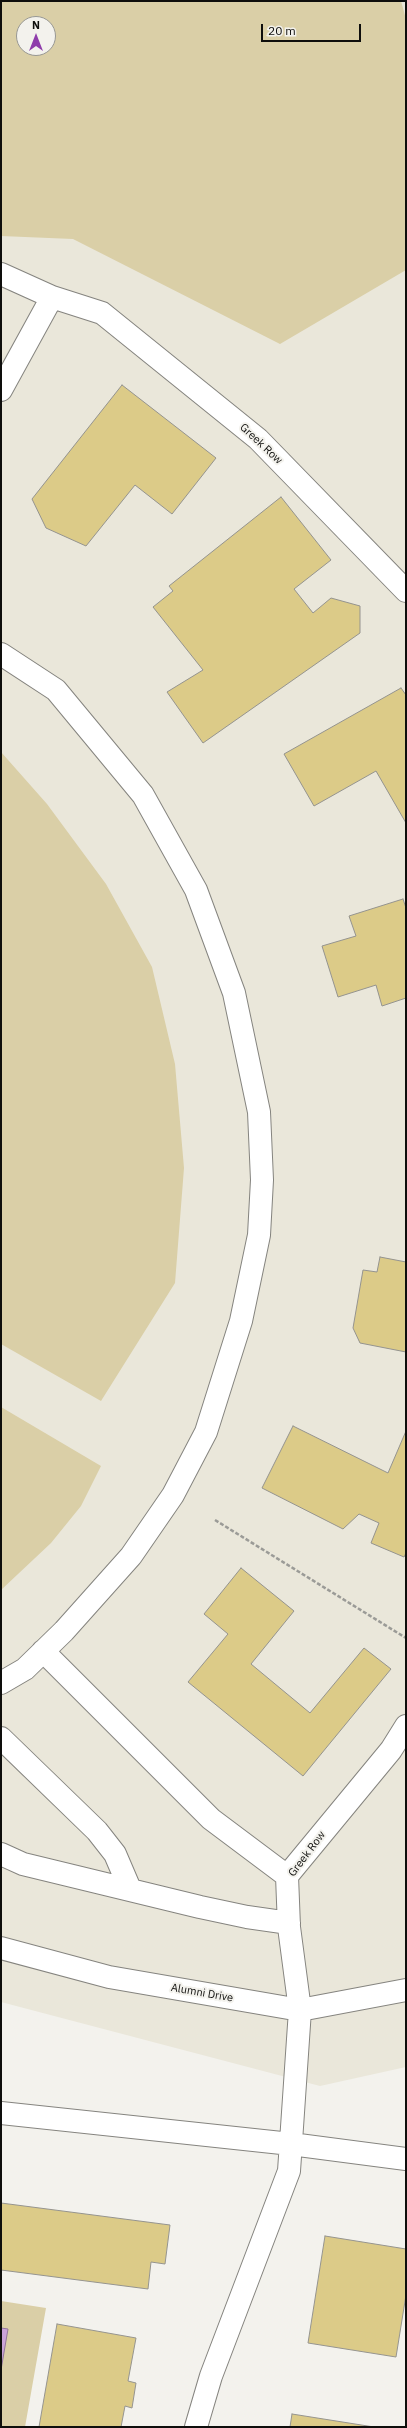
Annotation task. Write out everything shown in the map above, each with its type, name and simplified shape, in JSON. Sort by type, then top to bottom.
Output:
[{"type":"street","points":[[1,274],[52,297],[1,390]]},
{"type":"street","name":"Greek Row","points":[[52,297],[102,313],[258,439],[406,591]]},
{"type":"street","points":[[1,654],[56,690],[147,801],[196,890],[234,993],[259,1112],[262,1180],[259,1235],[241,1321],[206,1432],[173,1495],[131,1556],[64,1631],[25,1669],[1,1683]]},
{"type":"street","points":[[43,1651],[211,1819],[287,1876]]},
{"type":"street","name":"Greek Row","points":[[196,2427],[211,2376],[289,2171],[300,2010],[289,1923],[287,1876],[392,1750],[406,1726]]},
{"type":"street","points":[[1,1738],[97,1832],[116,1854],[130,1890]]},
{"type":"street","points":[[1,1854],[23,1864],[130,1890],[239,1916],[289,1923]]},
{"type":"street","name":"Alumni Drive","points":[[1,1948],[109,1977],[300,2010],[406,1990]]},
{"type":"street","points":[[1,2113],[291,2144],[406,2159]]},
{"type":"path","points":[[215,1520],[406,1638]]},
{"type":"shaded area","points":[[1,1],[406,1],[406,2067],[320,2086],[1,2002]]},
{"type":"shaded area","points":[[1,1],[401,1],[406,19],[406,270],[280,344],[73,239],[1,236]]},
{"type":"shaded area","points":[[1,752],[47,804],[106,884],[152,967],[175,1064],[184,1168],[175,1283],[101,1401],[1,1344]]},
{"type":"shaded area","points":[[1,1407],[101,1466],[81,1506],[51,1543],[1,1590]]},
{"type":"shaded area","points":[[1,2301],[46,2308],[25,2427],[1,2427]]},
{"type":"shaded area","points":[[1,2328],[8,2329],[1,2370]]},
{"type":"building","points":[[122,385],[216,458],[172,514],[135,485],[86,546],[46,528],[32,499]]},
{"type":"building","points":[[281,497],[331,560],[294,589],[313,613],[331,598],[360,606],[360,633],[203,743],[167,692],[203,670],[153,607],[173,591],[169,586]]},
{"type":"building","points":[[401,688],[406,695],[406,823],[376,771],[314,806],[284,754]]},
{"type":"building","points":[[403,899],[406,908],[406,998],[382,1006],[376,985],[338,997],[322,946],[356,936],[349,916]]},
{"type":"building","points":[[380,1257],[406,1262],[406,1352],[360,1343],[353,1328],[363,1270],[377,1272]]},
{"type":"building","points":[[293,1426],[388,1473],[406,1431],[406,1553],[404,1557],[371,1543],[379,1523],[359,1514],[343,1529],[262,1488]]},
{"type":"building","points":[[241,1568],[294,1611],[251,1664],[310,1713],[364,1648],[391,1669],[303,1776],[188,1682],[228,1634],[204,1614]]},
{"type":"building","points":[[1,2203],[170,2225],[165,2264],[151,2262],[148,2289],[1,2270]]},
{"type":"building","points":[[325,2236],[406,2249],[406,2295],[396,2357],[308,2343]]},
{"type":"building","points":[[57,2324],[136,2338],[128,2381],[136,2383],[132,2408],[125,2406],[121,2427],[39,2427]]},
{"type":"building","points":[[292,2414],[374,2427],[290,2427]]}]
